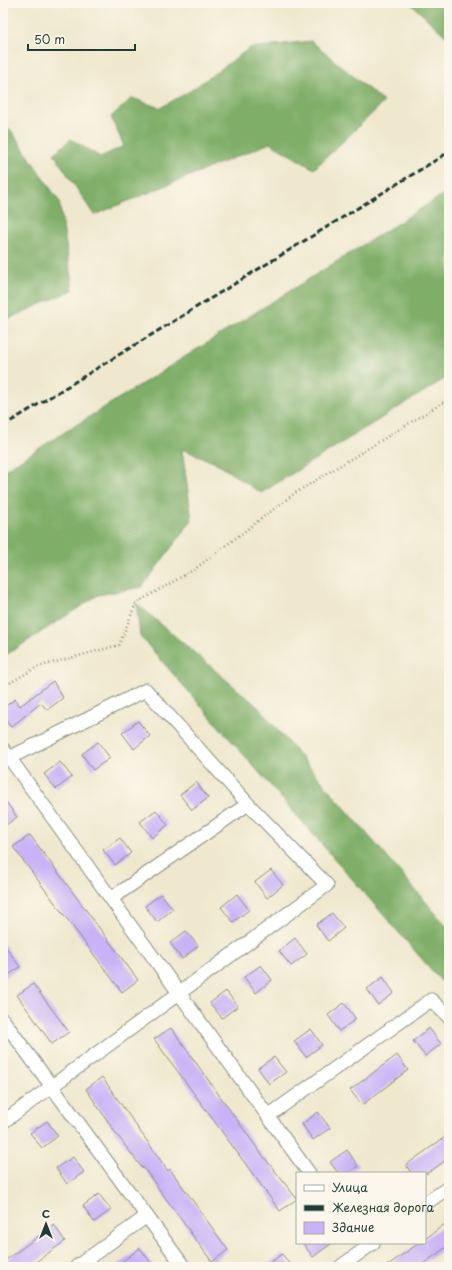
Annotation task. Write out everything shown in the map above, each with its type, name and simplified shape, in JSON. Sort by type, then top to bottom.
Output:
[{"type":"street","points":[[3,1122],[52,1088],[179,993],[327,885],[248,804],[146,690],[6,753],[112,898],[179,993],[308,1172]]},
{"type":"street","points":[[112,898],[248,804]]},
{"type":"street","points":[[268,1116],[431,1000],[449,1017]]},
{"type":"street","points":[[3,1020],[184,1267]]},
{"type":"street","points":[[426,1203],[449,1186]]},
{"type":"street","points":[[76,1267],[147,1216]]},
{"type":"street","points":[[340,1267],[365,1245]]},
{"type":"path","points":[[3,687],[37,667],[119,645],[136,603],[195,569],[295,493],[449,399]]},
{"type":"green space","points":[[410,3],[449,3],[449,39]]},
{"type":"green space","points":[[311,41],[384,102],[314,169],[270,143],[94,215],[54,154],[71,139],[100,157],[124,146],[111,117],[132,98],[160,108],[190,91],[250,48]]},
{"type":"green space","points":[[10,129],[59,201],[73,290],[3,321],[3,133]]},
{"type":"green space","points":[[449,191],[449,376],[261,493],[216,463],[182,449],[192,520],[142,587],[98,595],[3,657],[3,471]]},
{"type":"green space","points":[[136,603],[257,706],[449,929],[449,990],[140,636]]},
{"type":"building","points":[[53,681],[63,698],[47,710],[41,703],[11,727],[3,718],[3,708],[15,699],[20,706]]},
{"type":"building","points":[[138,721],[150,736],[134,749],[122,733]]},
{"type":"building","points":[[98,742],[110,758],[93,770],[82,754]]},
{"type":"building","points":[[60,762],[72,777],[56,789],[44,774]]},
{"type":"building","points":[[196,782],[208,798],[192,810],[180,795]]},
{"type":"building","points":[[3,798],[17,817],[3,827]]},
{"type":"building","points":[[156,810],[168,825],[152,838],[140,822]]},
{"type":"building","points":[[30,835],[138,980],[122,992],[13,847]]},
{"type":"building","points":[[120,838],[131,853],[115,865],[103,850]]},
{"type":"building","points":[[271,870],[283,885],[267,898],[255,882]]},
{"type":"building","points":[[161,894],[173,909],[157,922],[145,906]]},
{"type":"building","points":[[237,894],[249,910],[233,922],[221,907]]},
{"type":"building","points":[[332,913],[344,928],[328,941],[316,925]]},
{"type":"building","points":[[186,931],[198,946],[182,959],[170,943]]},
{"type":"building","points":[[295,938],[307,954],[291,966],[279,951]]},
{"type":"building","points":[[3,943],[20,967],[3,979]]},
{"type":"building","points":[[261,965],[272,980],[256,993],[244,977]]},
{"type":"building","points":[[383,977],[394,993],[378,1005],[367,989]]},
{"type":"building","points":[[33,984],[69,1032],[52,1044],[17,995]]},
{"type":"building","points":[[226,991],[238,1006],[222,1018],[210,1003]]},
{"type":"building","points":[[344,1003],[356,1019],[339,1031],[328,1015]]},
{"type":"building","points":[[171,1028],[296,1200],[280,1211],[154,1039]]},
{"type":"building","points":[[429,1028],[441,1044],[425,1056],[413,1041]]},
{"type":"building","points":[[311,1029],[322,1045],[306,1057],[294,1041]]},
{"type":"building","points":[[397,1055],[408,1070],[362,1105],[350,1090]]},
{"type":"building","points":[[274,1057],[286,1072],[269,1084],[258,1068]]},
{"type":"building","points":[[102,1077],[168,1171],[170,1169],[228,1250],[212,1262],[143,1167],[142,1168],[115,1132],[86,1089]]},
{"type":"building","points":[[318,1112],[330,1128],[313,1140],[302,1124]]},
{"type":"building","points":[[47,1121],[58,1136],[42,1148],[30,1133]]},
{"type":"building","points":[[449,1134],[449,1158],[428,1173],[410,1172],[406,1165]]},
{"type":"building","points":[[347,1150],[358,1166],[349,1172],[337,1172],[330,1162]]},
{"type":"building","points":[[73,1157],[84,1172],[67,1184],[56,1168]]},
{"type":"building","points":[[99,1194],[111,1210],[94,1222],[83,1206]]},
{"type":"building","points":[[449,1221],[449,1245],[419,1267],[385,1267],[418,1244],[426,1244],[426,1238]]},
{"type":"building","points":[[54,1225],[65,1241],[29,1267],[3,1267],[3,1262]]},
{"type":"building","points":[[304,1244],[331,1244],[313,1257]]},
{"type":"building","points":[[140,1248],[154,1267],[115,1267]]},
{"type":"building","points":[[282,1254],[292,1267],[264,1267]]},
{"type":"railway","points":[[3,426],[449,152]]}]
